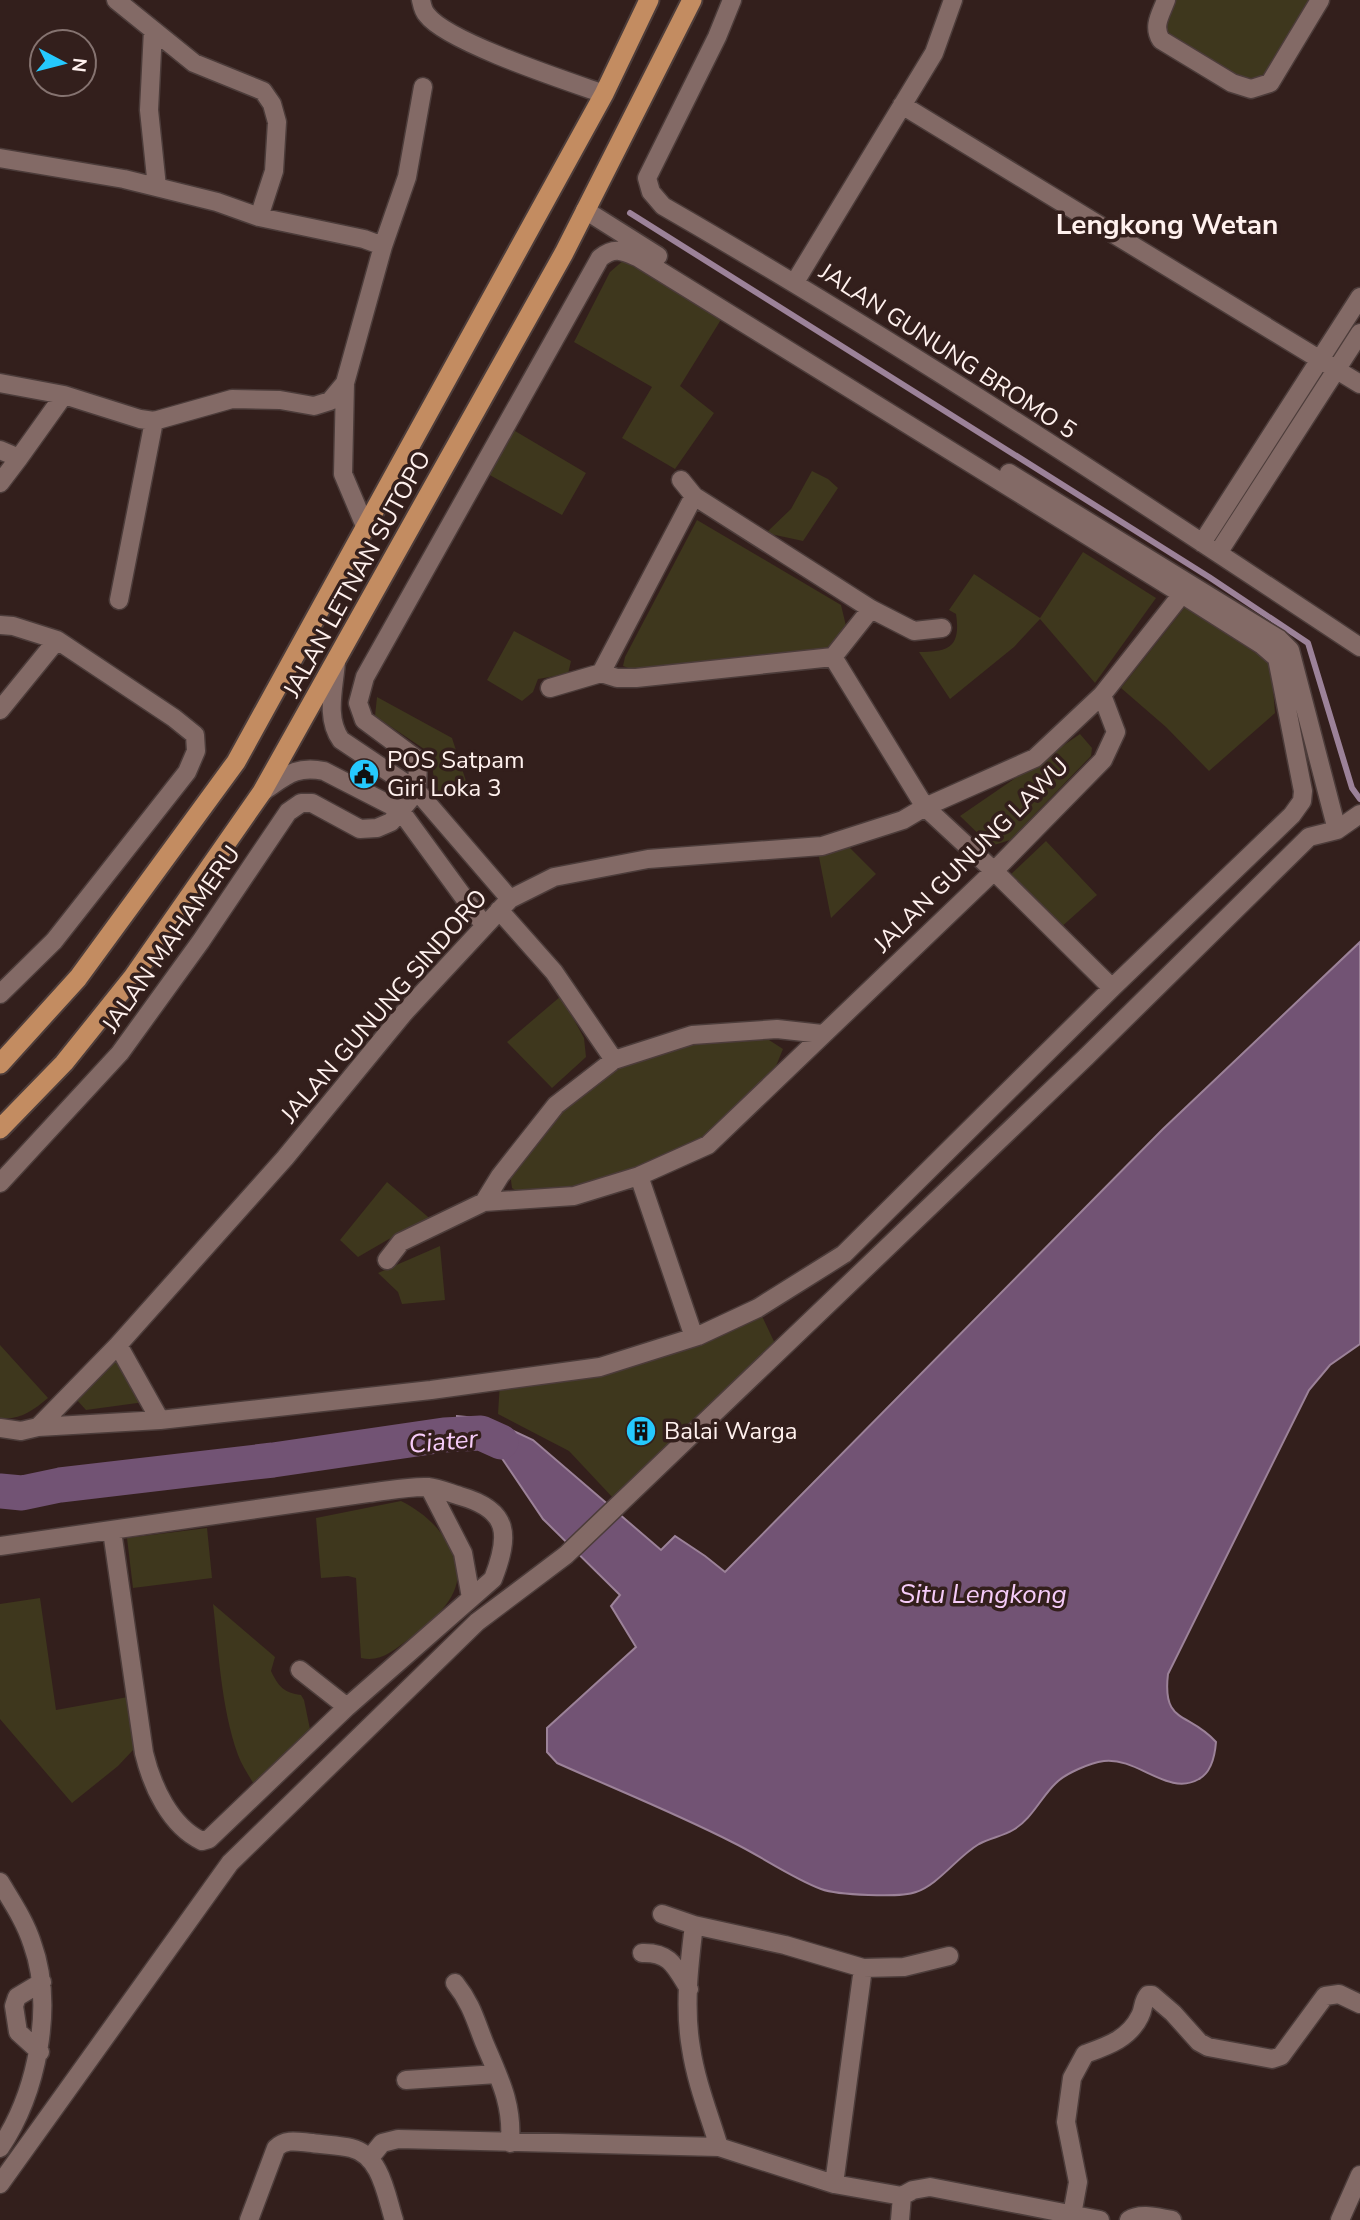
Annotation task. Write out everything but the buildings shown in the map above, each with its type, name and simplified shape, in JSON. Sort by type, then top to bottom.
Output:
[{"type":"main road","name":"JALAN LETNAN SUTOPO","points":[[0,1064],[78,978],[236,762],[604,94],[649,0]]},
{"type":"main road","name":"JALAN LETNAN SUTOPO","points":[[0,1129],[64,1063],[133,976],[262,792],[538,300],[692,0]]},
{"type":"street","points":[[117,0],[194,63],[263,92],[272,104],[277,122],[274,171],[259,217]]},
{"type":"street","points":[[421,0],[427,15],[456,36],[604,94]]},
{"type":"street","name":"JALAN GUNUNG BROMO 5","points":[[732,0],[647,178],[651,192],[663,206],[794,282],[1360,647]]},
{"type":"street","points":[[794,282],[934,53],[953,0]]},
{"type":"street","points":[[1166,0],[1157,24],[1156,32],[1161,40],[1232,83],[1251,89],[1270,83],[1320,0]]},
{"type":"street","points":[[153,30],[149,110],[157,187]]},
{"type":"street","points":[[365,526],[344,474],[345,383],[383,246],[407,177],[423,87]]},
{"type":"street","points":[[902,105],[1360,384]]},
{"type":"street","points":[[0,158],[124,179],[218,202],[259,217],[364,239],[383,246]]},
{"type":"street","points":[[585,210],[1279,639],[1290,650],[1337,830]]},
{"type":"street","points":[[0,1428],[21,1431],[38,1427],[160,1420],[431,1390],[600,1367],[694,1337],[758,1308],[844,1254],[1292,815],[1303,801],[1277,658],[1262,645],[639,258],[619,249],[600,258],[365,677],[358,703],[364,720],[418,760],[417,791]]},
{"type":"street","points":[[1202,543],[1360,296]]},
{"type":"street","points":[[1218,553],[1360,333]]},
{"type":"street","points":[[0,383],[64,395],[154,421],[232,399],[280,400],[314,406],[330,401],[345,383]]},
{"type":"street","points":[[0,483],[64,395]]},
{"type":"street","points":[[119,600],[154,421]]},
{"type":"street","points":[[0,450],[19,458]]},
{"type":"street","points":[[681,480],[694,496],[871,609],[914,631],[942,628]]},
{"type":"street","points":[[601,673],[694,496]]},
{"type":"street","points":[[354,497],[377,502]]},
{"type":"street","name":"JALAN GUNUNG SINDORO","points":[[38,1427],[118,1345],[285,1158],[404,1013],[505,904],[554,877],[648,859],[822,846],[903,820],[925,807],[1035,758],[1102,695],[1181,594]]},
{"type":"street","points":[[550,688],[601,673],[617,678],[636,678],[833,657],[871,609]]},
{"type":"street","points":[[0,625],[13,626],[58,640],[195,734],[196,751],[187,772],[54,941],[0,994]]},
{"type":"street","points":[[0,709],[58,640]]},
{"type":"street","points":[[833,657],[925,807],[994,871],[1112,989]]},
{"type":"street","points":[[336,662],[331,718],[333,730],[341,740],[417,791],[505,904],[614,1059]]},
{"type":"street","name":"JALAN GUNUNG LAWU","points":[[387,1261],[401,1242],[484,1202],[574,1196],[639,1176],[708,1145],[994,871],[1102,760],[1116,732],[1102,695]]},
{"type":"street","points":[[262,792],[297,769],[310,768],[324,771],[400,810],[484,925]]},
{"type":"street","name":"JALAN MAHAMERU","points":[[0,1184],[120,1053],[201,941],[288,813],[301,803],[312,803],[360,829],[368,830],[391,822],[417,791]]},
{"type":"street","points":[[0,2184],[230,1863],[478,1622],[566,1555],[1087,1057],[1309,837],[1337,830],[1359,815]]},
{"type":"street","points":[[484,1202],[500,1176],[556,1105],[614,1059],[692,1035],[777,1029],[822,1034]]},
{"type":"street","points":[[639,1176],[694,1337]]},
{"type":"street","points":[[118,1345],[160,1420]]},
{"type":"street","points":[[0,1546],[368,1493],[429,1487],[484,1503],[496,1514],[503,1541],[500,1561],[493,1579],[347,1707],[209,1839],[202,1841],[190,1834],[166,1806],[150,1777],[144,1753],[112,1531]]},
{"type":"street","points":[[429,1487],[463,1553],[471,1598]]},
{"type":"street","points":[[300,1670],[347,1707]]},
{"type":"street","points":[[0,1882],[21,1916],[33,1945],[42,1982],[40,2052],[25,2097],[0,2148]]},
{"type":"street","points":[[662,1914],[694,1925],[785,1945],[863,1968],[904,1967],[949,1956]]},
{"type":"street","points":[[694,1925],[689,1989],[690,2046],[698,2082],[719,2147]]},
{"type":"street","points":[[642,1953],[655,1953],[671,1961],[689,1989]]},
{"type":"street","points":[[834,2184],[863,1968]]},
{"type":"street","points":[[40,2052],[18,2032],[14,2006],[18,1997],[42,1982]]},
{"type":"street","points":[[455,1983],[468,2000],[506,2091],[512,2123],[510,2143]]},
{"type":"street","points":[[1072,2215],[1078,2182],[1066,2122],[1072,2078],[1085,2054],[1114,2044],[1132,2029],[1142,2014],[1144,2000],[1148,1995],[1152,1995],[1167,2007],[1199,2042],[1228,2052],[1272,2059],[1282,2056],[1325,1996],[1339,1994],[1360,2004]]},
{"type":"street","points":[[406,2080],[497,2074]]},
{"type":"street","points":[[369,2159],[382,2143],[398,2139],[719,2147],[834,2184],[902,2196],[913,2190],[930,2187],[1100,2220]]},
{"type":"street","points":[[249,2220],[276,2148],[282,2143],[295,2141],[353,2148],[369,2159],[380,2175],[394,2220]]},
{"type":"street","points":[[1340,2220],[1360,2175]]},
{"type":"street","points":[[900,2220],[902,2196]]},
{"type":"street","points":[[1129,2220],[1133,2216],[1142,2216],[1172,2220]]},
{"type":"shaded area","points":[[1167,0],[1320,0],[1270,83],[1251,89],[1156,32]]},
{"type":"shaded area","points":[[625,259],[722,318],[680,386],[714,413],[675,469],[622,438],[652,387],[574,342],[610,272]]},
{"type":"shaded area","points":[[510,428],[586,473],[562,515],[486,473]]},
{"type":"shaded area","points":[[812,471],[838,488],[803,541],[766,533],[791,509]]},
{"type":"shaded area","points":[[697,520],[841,605],[847,630],[828,651],[634,670],[623,666],[625,657]]},
{"type":"shaded area","points":[[1083,552],[1156,598],[1095,683],[1040,619],[1014,647],[950,699],[919,652],[945,649],[954,641],[957,634],[956,614],[949,610],[974,574],[1040,618]]},
{"type":"shaded area","points":[[1185,607],[1271,663],[1275,713],[1209,771],[1166,727],[1121,688]]},
{"type":"shaded area","points":[[514,631],[571,661],[568,674],[538,679],[533,692],[522,701],[487,680]]},
{"type":"shaded area","points":[[377,697],[452,738],[466,781],[441,800],[436,791],[430,753],[375,716]]},
{"type":"shaded area","points":[[1080,734],[1092,748],[1091,756],[1010,840],[991,846],[960,816]]},
{"type":"shaded area","points":[[1046,841],[1097,895],[1059,929],[1008,877]]},
{"type":"shaded area","points":[[847,845],[876,874],[831,918],[818,852]]},
{"type":"shaded area","points":[[561,996],[584,1038],[586,1057],[552,1088],[507,1042]]},
{"type":"shaded area","points":[[745,1031],[769,1040],[783,1049],[776,1066],[756,1086],[708,1145],[568,1197],[522,1195],[512,1188],[510,1173],[521,1149],[614,1060]]},
{"type":"shaded area","points":[[387,1182],[434,1222],[389,1239],[358,1257],[340,1240]]},
{"type":"shaded area","points":[[440,1246],[445,1300],[402,1304],[398,1292],[378,1273]]},
{"type":"shaded area","points":[[758,1308],[780,1354],[614,1499],[569,1451],[498,1414],[500,1382],[698,1336]]},
{"type":"shaded area","points":[[0,1345],[48,1398],[31,1411],[14,1418],[0,1418]]},
{"type":"shaded area","points":[[117,1355],[152,1401],[86,1410],[75,1398]]},
{"type":"shaded area","points":[[401,1501],[428,1519],[448,1543],[458,1573],[456,1586],[443,1609],[409,1639],[381,1657],[361,1658],[356,1578],[321,1578],[316,1518]]},
{"type":"shaded area","points":[[207,1528],[212,1578],[133,1588],[127,1538]]},
{"type":"shaded area","points":[[40,1598],[56,1710],[128,1697],[134,1749],[118,1766],[72,1803],[0,1719],[0,1604]]},
{"type":"shaded area","points":[[213,1604],[275,1657],[271,1671],[276,1681],[282,1688],[301,1695],[304,1700],[311,1734],[256,1788],[238,1755],[232,1737],[221,1680]]},
{"type":"water","name":"Situ Lengkong","points":[[1360,942],[1360,1344],[1330,1365],[1309,1390],[1168,1674],[1167,1690],[1173,1710],[1216,1742],[1212,1763],[1207,1772],[1199,1779],[1176,1783],[1117,1761],[1085,1766],[1056,1783],[1020,1825],[979,1844],[924,1888],[908,1894],[869,1895],[821,1889],[710,1831],[557,1763],[547,1752],[547,1728],[636,1647],[611,1606],[620,1595],[543,1519],[497,1451],[476,1443],[457,1446],[457,1416],[488,1419],[533,1440],[661,1550],[675,1536],[725,1572],[1163,1129]]},
{"type":"waterway","points":[[630,213],[1209,577],[1308,643],[1352,788],[1360,799]]},
{"type":"waterway","name":"Ciater","points":[[0,1491],[22,1493],[60,1485],[273,1460],[444,1435],[481,1433],[501,1442]]},
{"type":"place","name":"POS Satpam Giri Loka 3","points":[[364,774]]},
{"type":"place","name":"Balai Warga","points":[[641,1431]]},
{"type":"district","name":"Lengkong Wetan","points":[[1167,224]]}]
